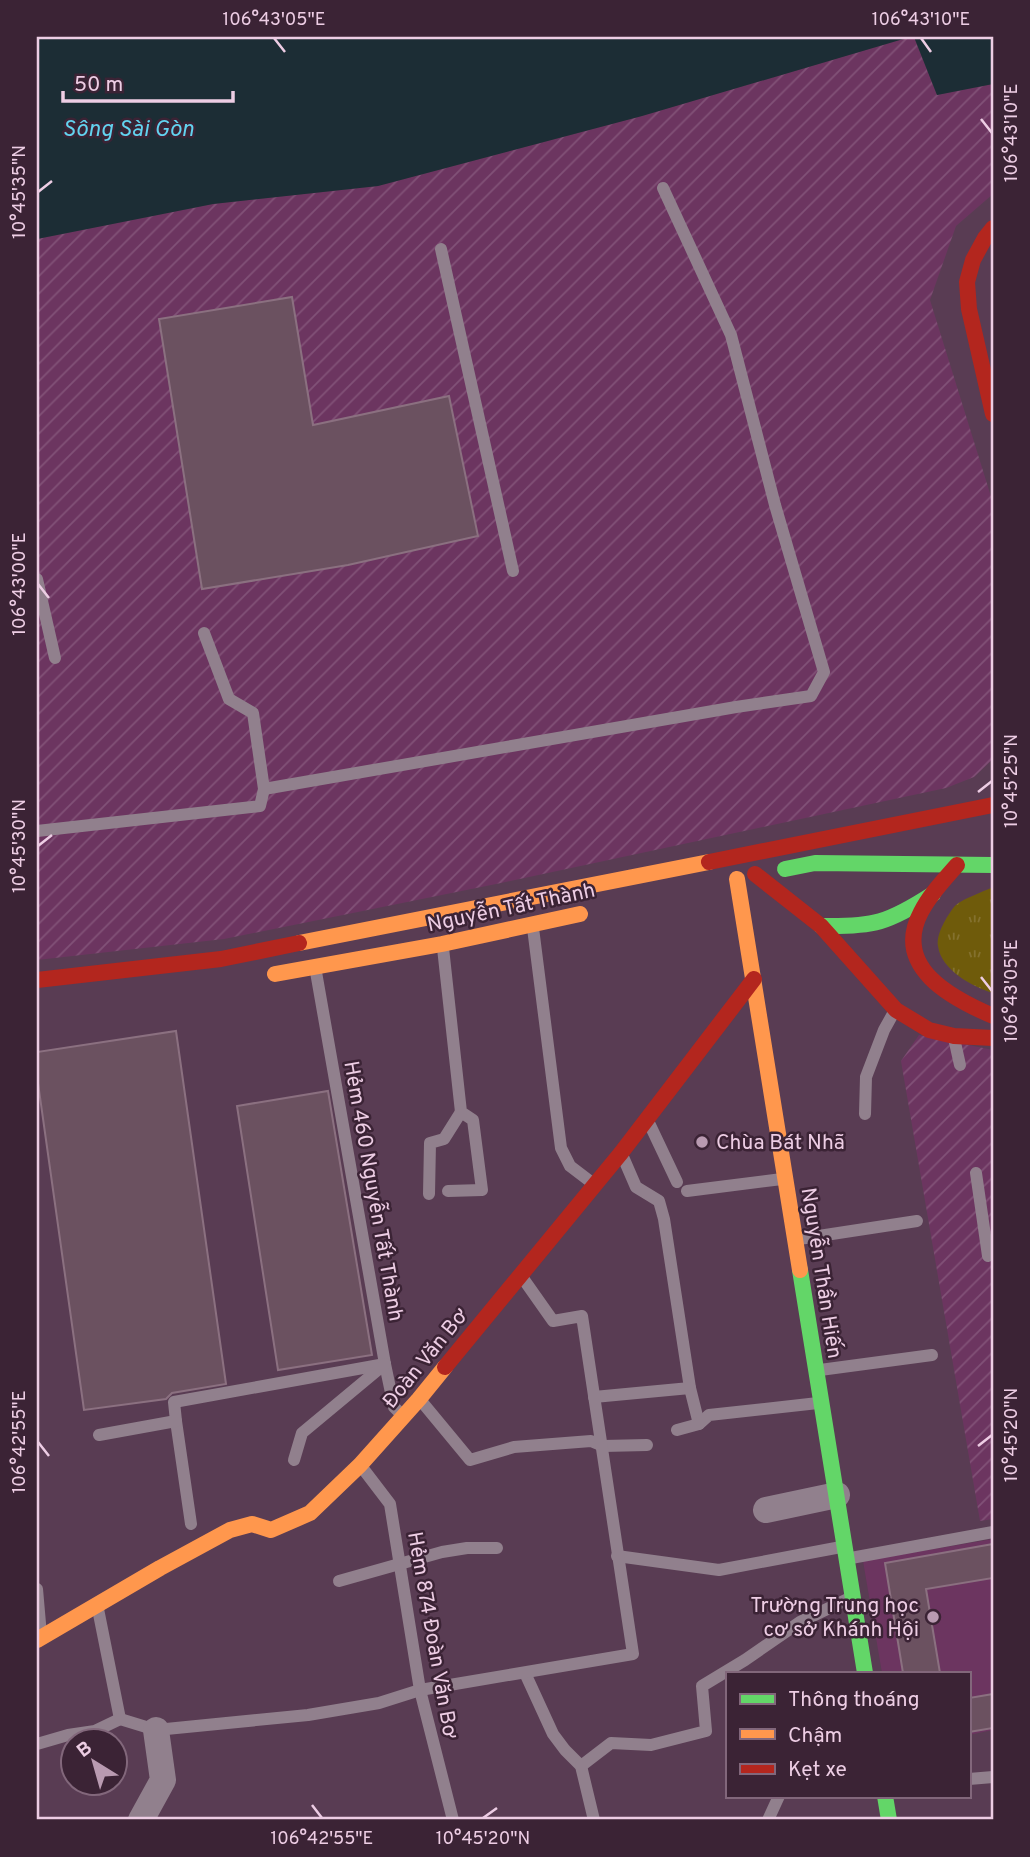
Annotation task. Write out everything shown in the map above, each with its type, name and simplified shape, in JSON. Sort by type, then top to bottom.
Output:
[{"type":"main road","points":[[993,229],[973,260],[967,282],[969,309],[993,414]]},
{"type":"main road","name":"Nguyễn Tất Thành","points":[[37,980],[220,960],[992,805]]},
{"type":"main road","name":"Nguyễn Tất Thành","points":[[838,836],[903,839]]},
{"type":"main road","points":[[755,874],[816,863],[993,865]]},
{"type":"main road","points":[[957,865],[922,909],[915,927],[913,948],[918,964],[928,978],[971,1007],[993,1016]]},
{"type":"main road","points":[[755,874],[821,926],[896,1010],[929,1030],[954,1036],[993,1038]]},
{"type":"main road","name":"Nguyễn Thần Hiến","points":[[755,874],[731,881],[754,979],[865,1672]]},
{"type":"main road","points":[[821,926],[878,923],[933,894]]},
{"type":"main road","name":"Nguyễn Tất Thành","points":[[254,978],[442,944],[601,909]]},
{"type":"main road","name":"Đoàn Văn Bơ","points":[[39,1639],[230,1530],[252,1524],[271,1530],[310,1513],[360,1465],[419,1399],[621,1153],[754,979]]},
{"type":"main road","points":[[885,1798],[889,1820]]},
{"type":"street","points":[[766,1510],[837,1495]]},
{"type":"street","points":[[141,1820],[163,1780],[156,1730]]},
{"type":"lane","points":[[264,789],[811,696],[824,672],[775,505],[730,335],[663,188]]},
{"type":"lane","points":[[441,249],[513,571]]},
{"type":"lane","points":[[37,579],[55,657]]},
{"type":"lane","points":[[37,831],[260,806],[264,789],[253,713],[229,699],[204,634]]},
{"type":"lane","points":[[533,924],[561,1148],[570,1166],[595,1185]]},
{"type":"lane","points":[[429,1194],[430,1143],[444,1139],[461,1112],[442,944]]},
{"type":"lane","name":"Hẻm 460 Nguyễn Tất Thành","points":[[316,968],[385,1364],[394,1407],[403,1418]]},
{"type":"lane","points":[[865,1114],[866,1077],[884,1030],[896,1010]]},
{"type":"lane","points":[[954,1036],[960,1065]]},
{"type":"lane","points":[[448,1191],[482,1190],[473,1120],[461,1112]]},
{"type":"lane","points":[[647,1118],[677,1182]]},
{"type":"lane","points":[[621,1153],[636,1188],[659,1201],[690,1388],[699,1424]]},
{"type":"lane","points":[[976,1173],[988,1255]]},
{"type":"lane","points":[[687,1191],[786,1179]]},
{"type":"lane","points":[[795,1239],[917,1221]]},
{"type":"lane","points":[[37,1744],[95,1731],[120,1719],[156,1730],[308,1715],[379,1703],[420,1690],[632,1654],[582,1316],[553,1321],[520,1274]]},
{"type":"lane","points":[[817,1370],[932,1355]]},
{"type":"lane","points":[[191,1524],[174,1402],[385,1364]]},
{"type":"lane","points":[[294,1460],[302,1433],[385,1364]]},
{"type":"lane","points":[[593,1397],[690,1388]]},
{"type":"lane","points":[[419,1399],[470,1460],[514,1447],[591,1441],[603,1446],[647,1445]]},
{"type":"lane","points":[[677,1430],[699,1424],[709,1415],[822,1403]]},
{"type":"lane","points":[[99,1435],[176,1421]]},
{"type":"lane","name":"Hẻm 874 Đoàn Văn Bơ","points":[[360,1465],[390,1504],[420,1690],[453,1820]]},
{"type":"lane","points":[[617,1556],[719,1570],[993,1532]]},
{"type":"lane","points":[[339,1581],[442,1552],[467,1548],[497,1548]]},
{"type":"lane","points":[[37,1589],[39,1639]]},
{"type":"lane","points":[[580,1766],[611,1743],[651,1745],[706,1731],[702,1686],[800,1622],[853,1597]]},
{"type":"lane","points":[[97,1605],[120,1719]]},
{"type":"lane","points":[[525,1673],[554,1734],[580,1766],[594,1820]]},
{"type":"lane","points":[[970,1779],[993,1777]]},
{"type":"lane","points":[[768,1820],[778,1798]]},
{"type":"shaded area","points":[[914,37],[937,95],[993,84],[993,194],[956,226],[930,300],[993,503],[993,759],[974,777],[946,788],[501,883],[224,939],[37,960],[37,239],[213,204],[378,186],[642,116]]},
{"type":"shaded area","points":[[919,1035],[993,1050],[993,1519],[980,1521],[901,1061]]},
{"type":"shaded area","name":"Trường Trung học cơ sở Khánh Hội","points":[[993,1539],[993,1730],[970,1735],[970,1672],[882,1672],[863,1561]]},
{"type":"green space","points":[[993,887],[993,993],[968,982],[951,970],[940,955],[938,941],[948,915],[957,904]]},
{"type":"water","name":"Sông Sài Gòn","points":[[37,37],[910,37],[642,116],[378,186],[213,204],[37,239]]},
{"type":"water","points":[[914,37],[993,37],[993,84],[937,95]]},
{"type":"building","points":[[292,297],[313,425],[449,396],[478,536],[348,565],[202,589],[159,319]]},
{"type":"building","points":[[176,1031],[226,1384],[172,1393],[166,1399],[84,1410],[37,1076],[37,1052]]},
{"type":"building","points":[[328,1091],[372,1355],[278,1370],[237,1106]]},
{"type":"building","points":[[993,1544],[993,1578],[926,1589],[940,1672],[903,1672],[885,1563]]},
{"type":"building","points":[[993,1694],[993,1728],[970,1732],[970,1698]]},
{"type":"traffic: fast","points":[[785,869],[815,863],[993,865]]},
{"type":"traffic: fast","points":[[821,926],[855,926],[880,921],[933,894]]},
{"type":"traffic: fast","points":[[800,1270],[865,1672]]},
{"type":"traffic: fast","points":[[885,1798],[889,1820]]},
{"type":"traffic: slow","points":[[299,943],[709,862]]},
{"type":"traffic: slow","points":[[737,879],[800,1270]]},
{"type":"traffic: slow","points":[[275,974],[442,944],[580,914]]},
{"type":"traffic: slow","points":[[37,1640],[230,1530],[252,1524],[271,1530],[310,1513],[360,1465],[445,1367]]},
{"type":"traffic: jam","points":[[993,228],[973,260],[967,282],[969,309],[993,414]]},
{"type":"traffic: jam","points":[[709,862],[993,805]]},
{"type":"traffic: jam","points":[[957,865],[921,912],[914,932],[914,949],[930,978],[944,990],[993,1016]]},
{"type":"traffic: jam","points":[[755,874],[821,926],[896,1010],[929,1030],[954,1036],[993,1038]]},
{"type":"traffic: jam","points":[[37,980],[221,959],[299,943]]},
{"type":"traffic: jam","points":[[445,1367],[621,1153],[754,979]]},
{"type":"place","name":"Chùa Bát Nhã","points":[[702,1142]]},
{"type":"place","name":"Trường Trung học cơ sở Khánh Hội","points":[[933,1617]]}]
